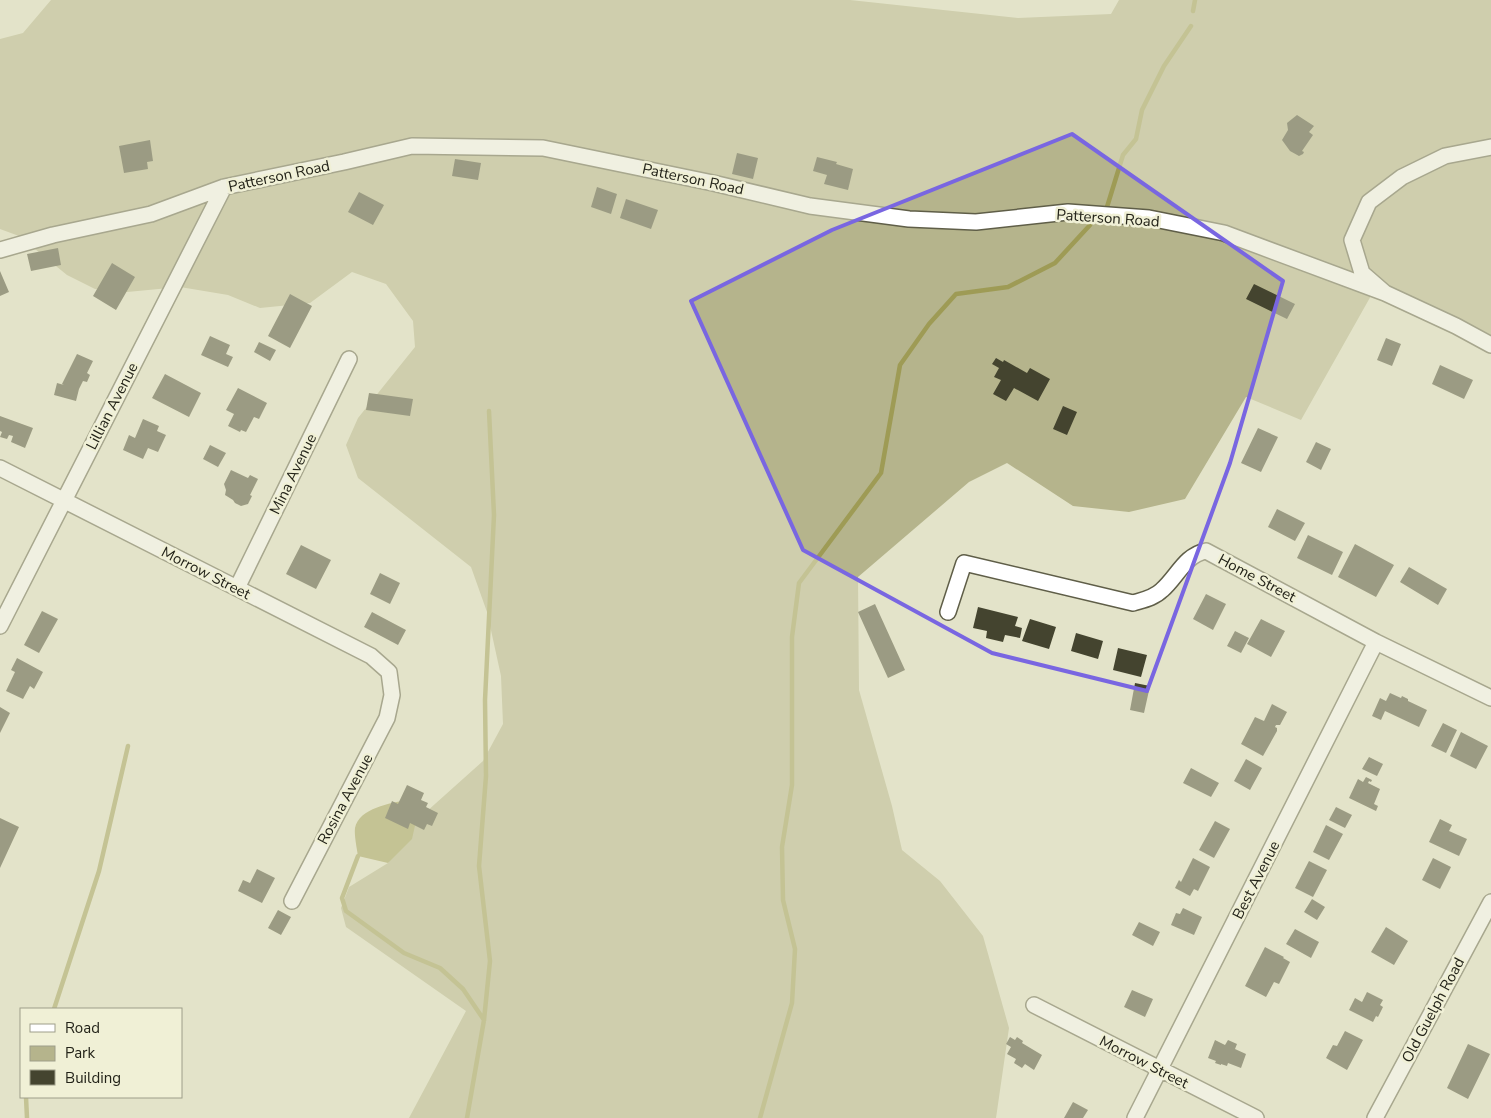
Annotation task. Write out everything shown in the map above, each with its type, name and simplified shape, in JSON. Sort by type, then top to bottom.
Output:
[{"type":"street","name":"Patterson Road","points":[[0,250],[52,234],[151,214],[224,186],[412,146],[543,148],[713,182],[810,206],[908,219],[976,222],[1068,212],[1149,218],[1224,233],[1385,294]]},
{"type":"street","points":[[1491,147],[1445,156],[1402,177],[1369,202],[1352,240],[1362,273],[1385,294],[1456,326],[1491,345]]},
{"type":"street","name":"Lillian Avenue","points":[[0,626],[224,186]]},
{"type":"street","name":"Mina Avenue","points":[[237,588],[349,359]]},
{"type":"street","name":"Morrow Street","points":[[0,468],[371,656],[389,672],[392,695]]},
{"type":"street","name":"Home Street","points":[[948,612],[964,563],[1133,603],[1147,600],[1161,591],[1187,561],[1197,553],[1206,551],[1376,642],[1491,698]]},
{"type":"street","name":"Best Avenue","points":[[1135,1118],[1376,642]]},
{"type":"street","name":"Rosina Avenue","points":[[292,901],[387,718],[392,695]]},
{"type":"street","name":"Old Guelph Road","points":[[1375,1118],[1491,902]]},
{"type":"street","name":"Morrow Street","points":[[1034,1004],[1256,1118]]},
{"type":"highlighted area","points":[[1072,134],[1283,281],[1230,463],[1147,691],[992,653],[803,550],[691,301],[832,230]]},
{"type":"green space","points":[[51,0],[850,0],[1018,18],[1111,14],[1119,0],[1491,0],[1491,337],[1372,294],[1301,420],[1246,397],[1185,499],[1129,512],[1073,506],[1007,463],[969,482],[858,577],[859,690],[892,806],[902,850],[940,881],[983,936],[1009,1028],[996,1118],[409,1118],[466,1011],[346,927],[341,908],[349,887],[388,863],[416,821],[483,761],[503,724],[501,676],[487,612],[471,567],[358,478],[346,445],[358,418],[415,347],[413,321],[386,284],[352,272],[310,303],[260,308],[228,295],[180,287],[127,292],[95,289],[67,275],[19,236],[0,229],[0,39],[23,33]]},
{"type":"shaded area","points":[[407,800],[416,821],[412,839],[388,863],[358,856],[355,828],[358,821],[369,811],[376,808]]},
{"type":"building","points":[[1297,115],[1314,126],[1309,132],[1313,135],[1302,151],[1304,152],[1303,154],[1299,156],[1290,151],[1282,140],[1288,130],[1287,123]]},
{"type":"building","points":[[150,140],[153,161],[147,162],[148,169],[124,173],[119,146]]},
{"type":"building","points":[[737,153],[758,158],[753,179],[732,174]]},
{"type":"building","points":[[817,157],[837,162],[836,164],[853,169],[848,190],[824,184],[827,175],[813,171]]},
{"type":"building","points":[[455,159],[481,163],[478,180],[452,176]]},
{"type":"building","points":[[597,187],[617,194],[611,214],[591,207]]},
{"type":"building","points":[[359,192],[384,205],[373,225],[348,212]]},
{"type":"building","points":[[626,199],[658,210],[651,229],[620,218]]},
{"type":"building","points":[[58,248],[61,265],[31,271],[27,254]]},
{"type":"building","points":[[112,263],[135,277],[116,310],[93,296]]},
{"type":"building","points":[[0,271],[9,292],[0,296]]},
{"type":"building","points":[[1254,284],[1295,304],[1287,319],[1246,299]]},
{"type":"building","points":[[290,294],[312,306],[290,348],[268,336]]},
{"type":"building","points":[[210,336],[230,345],[226,354],[233,357],[228,367],[201,355]]},
{"type":"building","points":[[1386,338],[1401,344],[1392,366],[1377,360]]},
{"type":"building","points":[[259,342],[276,350],[270,361],[254,352]]},
{"type":"building","points":[[77,354],[93,361],[87,373],[90,375],[87,382],[83,381],[76,401],[54,395],[57,383],[64,385],[62,384]]},
{"type":"building","points":[[996,358],[1003,362],[1004,360],[1027,373],[1030,368],[1050,379],[1038,401],[1014,388],[1006,401],[993,394],[1001,380],[994,377],[999,368],[992,364]]},
{"type":"building","points":[[1440,365],[1473,380],[1464,399],[1432,384]]},
{"type":"building","points":[[165,374],[201,393],[189,417],[152,398]]},
{"type":"building","points":[[238,388],[267,403],[259,419],[254,417],[246,432],[241,430],[240,432],[228,426],[234,414],[226,410]]},
{"type":"building","points":[[369,393],[413,399],[410,416],[366,410]]},
{"type":"building","points":[[1063,406],[1077,412],[1067,435],[1053,429]]},
{"type":"building","points":[[0,416],[33,428],[25,448],[11,442],[13,436],[9,435],[7,439],[0,437],[2,432],[0,431]]},
{"type":"building","points":[[143,419],[159,426],[157,431],[166,435],[158,452],[148,448],[143,459],[123,450],[129,435],[135,438]]},
{"type":"building","points":[[1258,428],[1278,437],[1261,472],[1241,463]]},
{"type":"building","points":[[1316,442],[1331,449],[1321,470],[1306,462]]},
{"type":"building","points":[[210,445],[226,453],[218,467],[203,459]]},
{"type":"building","points":[[231,470],[248,478],[250,475],[258,479],[248,504],[241,506],[225,495],[224,484]]},
{"type":"building","points":[[1277,509],[1305,523],[1295,541],[1268,527]]},
{"type":"building","points":[[1308,535],[1343,552],[1332,575],[1297,558]]},
{"type":"building","points":[[1355,544],[1394,565],[1376,597],[1338,577]]},
{"type":"building","points":[[301,545],[331,560],[316,589],[286,574]]},
{"type":"building","points":[[1409,567],[1447,589],[1438,605],[1400,582]]},
{"type":"building","points":[[380,573],[400,583],[390,604],[370,594]]},
{"type":"building","points":[[1206,594],[1226,604],[1213,630],[1193,619]]},
{"type":"building","points":[[875,604],[905,670],[888,678],[858,612]]},
{"type":"building","points":[[978,607],[1018,617],[1015,626],[1022,628],[1020,638],[1005,635],[1003,642],[986,638],[987,631],[973,628]]},
{"type":"building","points":[[42,611],[58,619],[39,653],[24,645]]},
{"type":"building","points":[[372,612],[406,630],[398,645],[364,627]]},
{"type":"building","points":[[1030,619],[1056,627],[1049,649],[1022,641]]},
{"type":"building","points":[[1261,619],[1285,631],[1271,657],[1247,644]]},
{"type":"building","points":[[1235,631],[1249,638],[1241,653],[1227,646]]},
{"type":"building","points":[[1076,633],[1103,641],[1098,659],[1071,651]]},
{"type":"building","points":[[1118,648],[1147,655],[1141,677],[1113,670]]},
{"type":"building","points":[[17,658],[43,672],[34,689],[30,686],[23,699],[6,691],[15,672],[11,670]]},
{"type":"building","points":[[1135,683],[1150,686],[1144,713],[1130,710]]},
{"type":"building","points":[[1390,693],[1401,698],[1402,696],[1427,710],[1419,727],[1385,711],[1381,720],[1372,716],[1380,698],[1386,701]]},
{"type":"building","points":[[1272,704],[1287,712],[1280,725],[1276,725],[1277,731],[1263,756],[1241,744],[1255,717],[1264,721]]},
{"type":"building","points":[[0,707],[10,713],[0,733]]},
{"type":"building","points":[[1443,723],[1457,730],[1446,753],[1431,746]]},
{"type":"building","points":[[1461,732],[1488,746],[1476,769],[1450,756]]},
{"type":"building","points":[[1369,757],[1383,764],[1377,776],[1362,769]]},
{"type":"building","points":[[1246,759],[1262,768],[1250,790],[1234,781]]},
{"type":"building","points":[[1191,768],[1219,783],[1211,797],[1183,783]]},
{"type":"building","points":[[1366,777],[1372,780],[1368,783],[1380,789],[1374,804],[1378,806],[1376,811],[1349,798],[1358,779],[1363,782]]},
{"type":"building","points":[[407,785],[424,793],[421,800],[428,803],[426,807],[438,813],[432,826],[427,824],[424,830],[410,823],[408,829],[385,818],[392,801],[398,804]]},
{"type":"building","points":[[1336,807],[1352,815],[1345,828],[1329,820]]},
{"type":"building","points":[[0,818],[19,827],[0,868]]},
{"type":"building","points":[[1440,819],[1452,825],[1449,831],[1467,839],[1459,856],[1429,842]]},
{"type":"building","points":[[1215,821],[1230,829],[1214,858],[1199,850]]},
{"type":"building","points":[[1326,825],[1343,834],[1329,860],[1313,852]]},
{"type":"building","points":[[1193,858],[1210,867],[1198,891],[1194,889],[1190,896],[1175,888],[1179,880],[1181,882]]},
{"type":"building","points":[[1433,858],[1451,867],[1440,889],[1422,880]]},
{"type":"building","points":[[1309,861],[1327,870],[1313,897],[1295,888]]},
{"type":"building","points":[[257,869],[275,878],[262,903],[238,891],[243,880],[250,883]]},
{"type":"building","points":[[1312,899],[1325,907],[1317,920],[1304,912]]},
{"type":"building","points":[[1183,908],[1202,917],[1194,935],[1171,925],[1176,913],[1180,914]]},
{"type":"building","points":[[278,910],[291,917],[281,935],[268,928]]},
{"type":"building","points":[[1139,922],[1160,932],[1153,946],[1132,935]]},
{"type":"building","points":[[1386,927],[1408,941],[1394,965],[1371,952]]},
{"type":"building","points":[[1295,929],[1319,942],[1311,958],[1286,944]]},
{"type":"building","points":[[1265,947],[1290,962],[1279,984],[1274,982],[1266,997],[1245,986]]},
{"type":"building","points":[[1132,990],[1153,999],[1145,1017],[1124,1007]]},
{"type":"building","points":[[1367,992],[1383,1000],[1380,1005],[1383,1007],[1373,1022],[1349,1010],[1355,998],[1362,1002]]},
{"type":"building","points":[[1345,1031],[1363,1040],[1347,1070],[1326,1058],[1333,1045],[1337,1046]]},
{"type":"building","points":[[1010,1037],[1015,1040],[1017,1037],[1023,1041],[1022,1043],[1042,1055],[1034,1070],[1025,1064],[1022,1068],[1014,1063],[1016,1059],[1007,1054],[1011,1047],[1006,1044]]},
{"type":"building","points":[[1215,1040],[1225,1045],[1228,1040],[1237,1044],[1235,1049],[1246,1054],[1241,1068],[1228,1063],[1227,1066],[1221,1065],[1208,1058]]},
{"type":"building","points":[[1468,1044],[1490,1054],[1468,1099],[1447,1088]]},
{"type":"building","points":[[1073,1102],[1088,1110],[1083,1118],[1064,1118]]},
{"type":"waterway","points":[[1193,11],[1195,0]]},
{"type":"waterway","points":[[1107,207],[1123,155],[1136,139],[1142,110],[1164,66],[1191,26]]},
{"type":"waterway","points":[[760,1118],[792,1003],[795,949],[783,900],[782,847],[792,785],[792,637],[799,583],[881,473],[900,365],[929,324],[956,294],[1008,287],[1055,263],[1090,225]]},
{"type":"waterway","points":[[467,1118],[484,1020],[490,961],[479,866],[486,776],[485,700],[494,515],[489,411]]},
{"type":"waterway","points":[[54,1008],[99,871],[128,746]]},
{"type":"waterway","points":[[358,856],[342,898],[346,911],[404,953],[440,968],[463,989],[484,1020]]},
{"type":"waterway","points":[[26,1098],[27,1118]]}]
